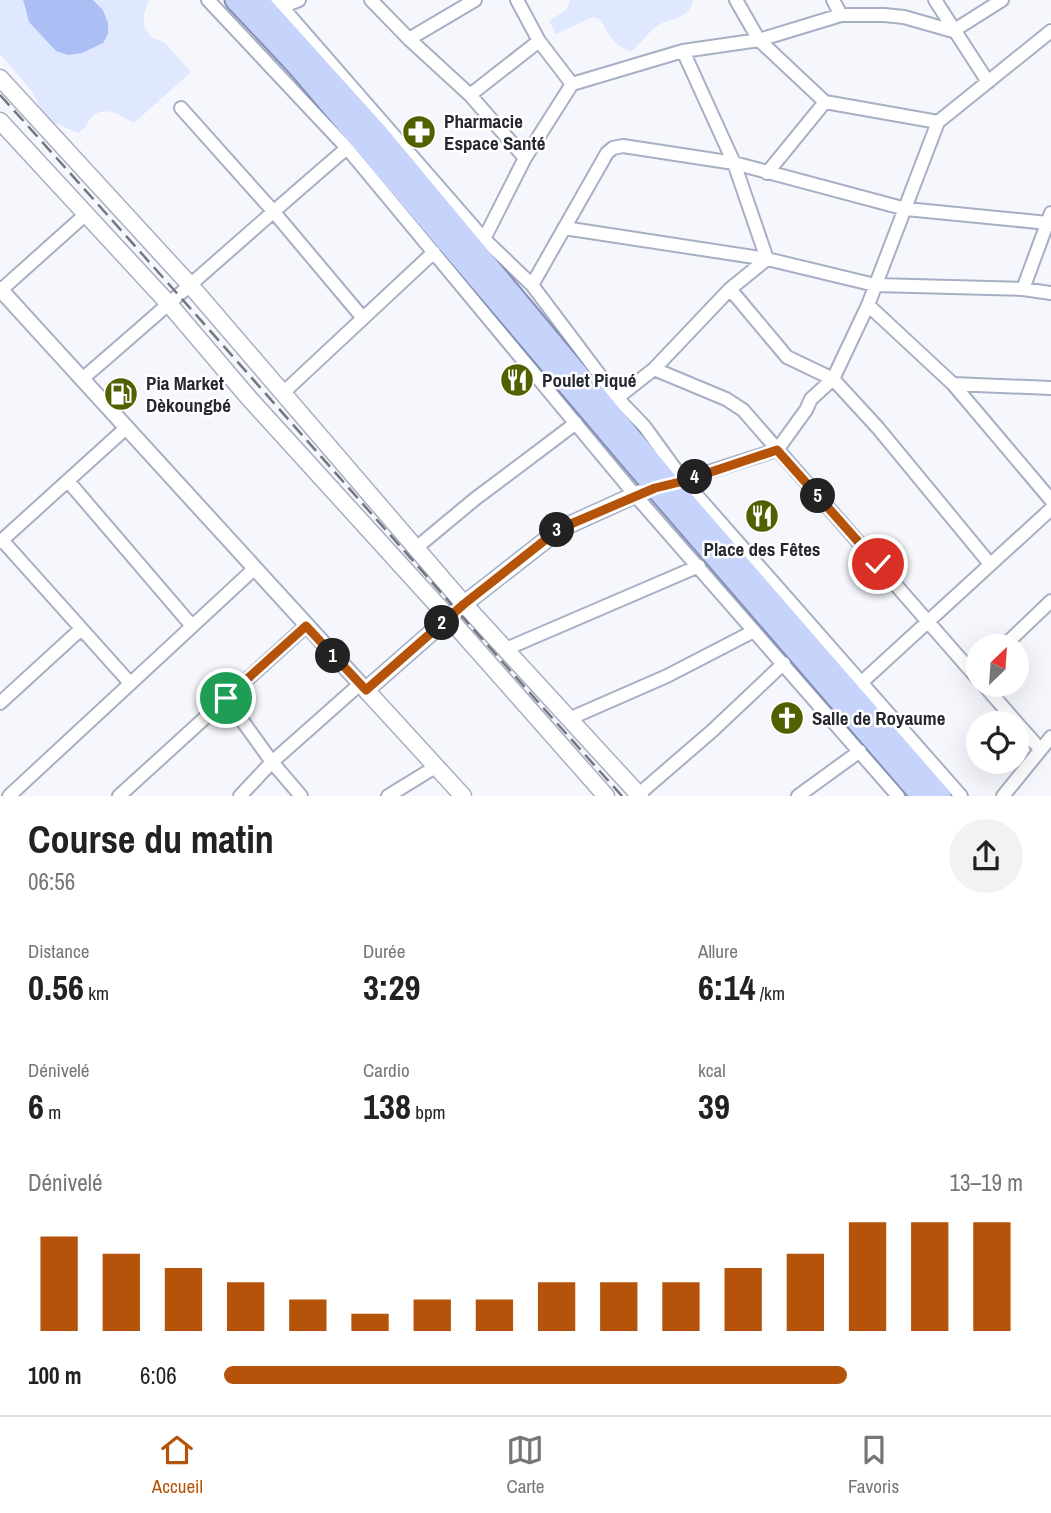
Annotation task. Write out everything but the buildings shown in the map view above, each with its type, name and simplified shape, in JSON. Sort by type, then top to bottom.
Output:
[{"type":"highway","points":[[235,0],[670,484],[941,796]]},
{"type":"highway","points":[[258,0],[378,133],[670,484],[921,796]]},
{"type":"main road","points":[[0,78],[191,286],[464,604],[639,795]]},
{"type":"main road","points":[[0,121],[169,304],[248,397],[449,617],[606,796]]},
{"type":"main road","points":[[463,796],[363,687],[559,529],[635,495],[670,484]]},
{"type":"street","points":[[208,0],[347,148],[635,495],[898,796]]},
{"type":"street","points":[[279,3],[299,0]]},
{"type":"street","points":[[371,0],[470,95],[525,158]]},
{"type":"street","points":[[409,39],[475,0]]},
{"type":"street","points":[[517,0],[539,41],[572,84]]},
{"type":"street","points":[[736,0],[759,40],[825,102],[937,122]]},
{"type":"street","points":[[834,0],[841,15]]},
{"type":"street","points":[[935,0],[988,82]]},
{"type":"street","points":[[484,239],[525,158],[572,84],[683,51],[759,40],[841,15],[904,17],[953,31],[1002,0]]},
{"type":"street","points":[[279,3],[484,239],[532,285],[617,398],[644,426],[670,484],[862,682],[961,796]]},
{"type":"street","points":[[670,484],[777,450],[811,399],[833,379],[868,305],[937,122],[1051,31]]},
{"type":"street","points":[[470,95],[539,41]]},
{"type":"street","points":[[683,51],[734,163],[767,259]]},
{"type":"street","points":[[767,173],[825,102]]},
{"type":"street","points":[[181,108],[273,211],[362,317]]},
{"type":"street","points":[[532,285],[607,153],[612,148],[623,146],[734,163],[906,209],[1049,218],[1023,289]]},
{"type":"street","points":[[82,379],[347,148]]},
{"type":"street","points":[[86,214],[0,290],[363,687],[272,762],[240,796]]},
{"type":"street","points":[[564,228],[767,259],[875,285],[1023,289],[1051,293]]},
{"type":"street","points":[[284,392],[434,252]]},
{"type":"street","points":[[617,398],[654,369],[730,289],[767,259]]},
{"type":"street","points":[[730,289],[787,357],[833,379],[878,428],[990,564]]},
{"type":"street","points":[[868,305],[953,384],[1051,500]]},
{"type":"street","points":[[654,369],[736,404],[966,664]]},
{"type":"street","points":[[953,384],[1051,388]]},
{"type":"street","points":[[416,548],[576,422]]},
{"type":"street","points":[[126,428],[1,541],[130,683]]},
{"type":"street","points":[[68,481],[192,626]]},
{"type":"street","points":[[862,682],[1051,509]]},
{"type":"street","points":[[506,649],[699,566]]},
{"type":"street","points":[[9,796],[254,569]]},
{"type":"street","points":[[1017,634],[1051,601]]},
{"type":"street","points":[[118,796],[306,626]]},
{"type":"street","points":[[0,703],[81,629]]},
{"type":"street","points":[[571,718],[667,676],[754,631]]},
{"type":"street","points":[[639,795],[784,663]]},
{"type":"street","points":[[995,697],[1007,711]]},
{"type":"street","points":[[226,698],[272,762],[301,796]]},
{"type":"street","points":[[1029,737],[1040,749]]},
{"type":"street","points":[[1003,796],[1051,737]]},
{"type":"street","points":[[798,796],[860,751]]},
{"type":"street","points":[[388,796],[437,766]]},
{"type":"shaded area","points":[[0,0],[23,0],[26,14],[56,51],[103,43],[103,10],[93,0],[149,0],[144,14],[144,26],[151,37],[165,43],[191,72],[134,123],[111,112],[99,112],[78,133],[55,123],[43,113],[33,93],[0,54]]},
{"type":"shaded area","points":[[570,0],[693,0],[688,11],[657,26],[631,51],[616,43],[600,19],[593,17],[556,34],[549,21],[567,9]]},
{"type":"water","points":[[23,0],[93,0],[103,10],[108,23],[108,34],[103,43],[82,53],[68,55],[56,51],[29,22]]},
{"type":"railway","points":[[0,95],[622,796]]},
{"type":"place","name":"Pharmacie Espace Santé","points":[[419,132]]},
{"type":"place","name":"Poulet Piqué","points":[[517,380]]},
{"type":"place","name":"Pia Market Dèkoungbé","points":[[121,394]]},
{"type":"place","name":"Place des Fêtes","points":[[762,516]]},
{"type":"place","name":"Salle de Royaume","points":[[787,718]]},
{"type":"route","points":[[226,698],[306,626],[366,690],[464,604],[559,529],[635,495],[777,450],[878,564]]}]
